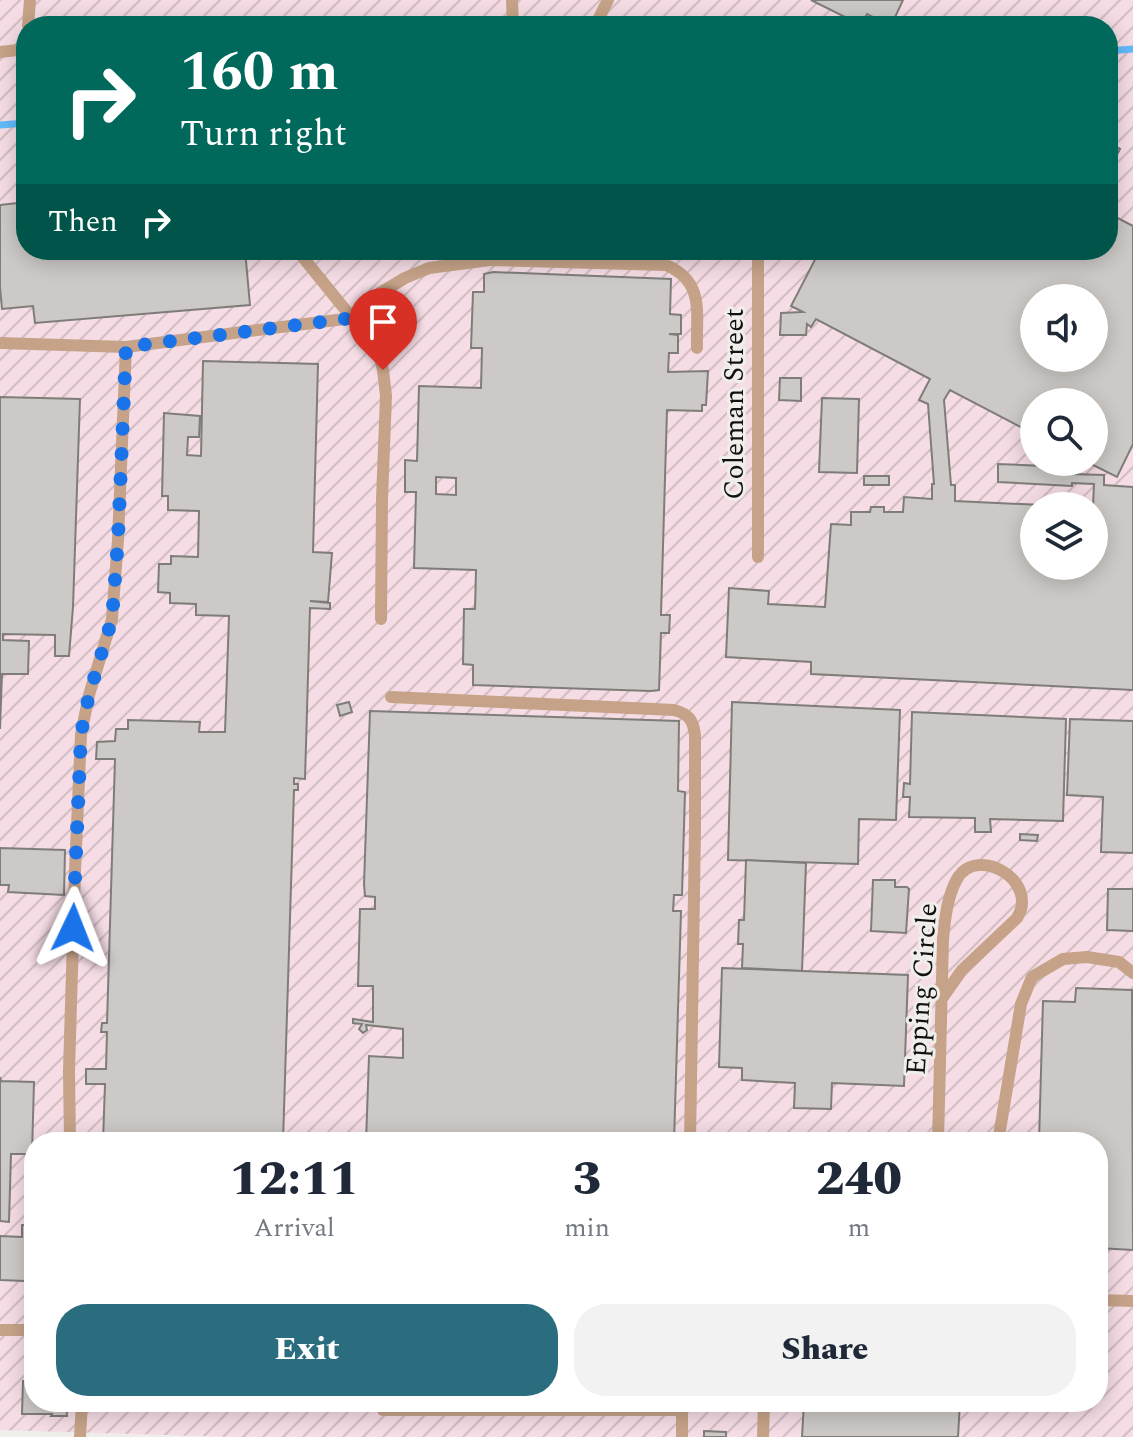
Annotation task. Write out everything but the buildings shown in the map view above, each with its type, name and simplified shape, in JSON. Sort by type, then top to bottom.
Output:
[{"type":"lane","points":[[305,260],[378,349],[385,383],[381,619]]},
{"type":"lane","points":[[0,343],[126,347],[352,318],[380,293],[405,278],[429,268],[490,260],[666,265],[693,286],[697,348]]},
{"type":"lane","name":"Coleman Street","points":[[758,260],[758,557]]},
{"type":"lane","points":[[70,1132],[73,917],[81,734],[89,695],[112,619],[126,347]]},
{"type":"lane","points":[[391,697],[674,710],[686,713],[694,723],[690,1132]]},
{"type":"lane","name":"Epping Circle","points":[[938,1132],[943,939],[950,896],[957,879],[968,868],[993,866],[1007,873],[1015,882],[1022,906],[1017,918],[962,970],[943,997]]},
{"type":"lane","points":[[1000,1132],[1021,1004],[1032,977],[1063,959],[1087,957],[1119,962],[1133,973]]},
{"type":"lane","points":[[1108,1300],[1133,1301]]},
{"type":"lane","points":[[0,1330],[24,1330]]},
{"type":"lane","points":[[80,1437],[81,1412]]},
{"type":"lane","points":[[682,1412],[682,1437]]},
{"type":"lane","points":[[763,1437],[764,1412]]},
{"type":"shaded area","points":[[0,0],[1133,0],[1133,1437],[232,1437],[0,1430]]},
{"type":"waterway","points":[[1118,50],[1133,49]]},
{"type":"waterway","points":[[0,125],[16,124]]},
{"type":"route","points":[[73,928],[81,734],[89,695],[112,619],[126,347],[352,318],[378,349],[383,370]]}]
